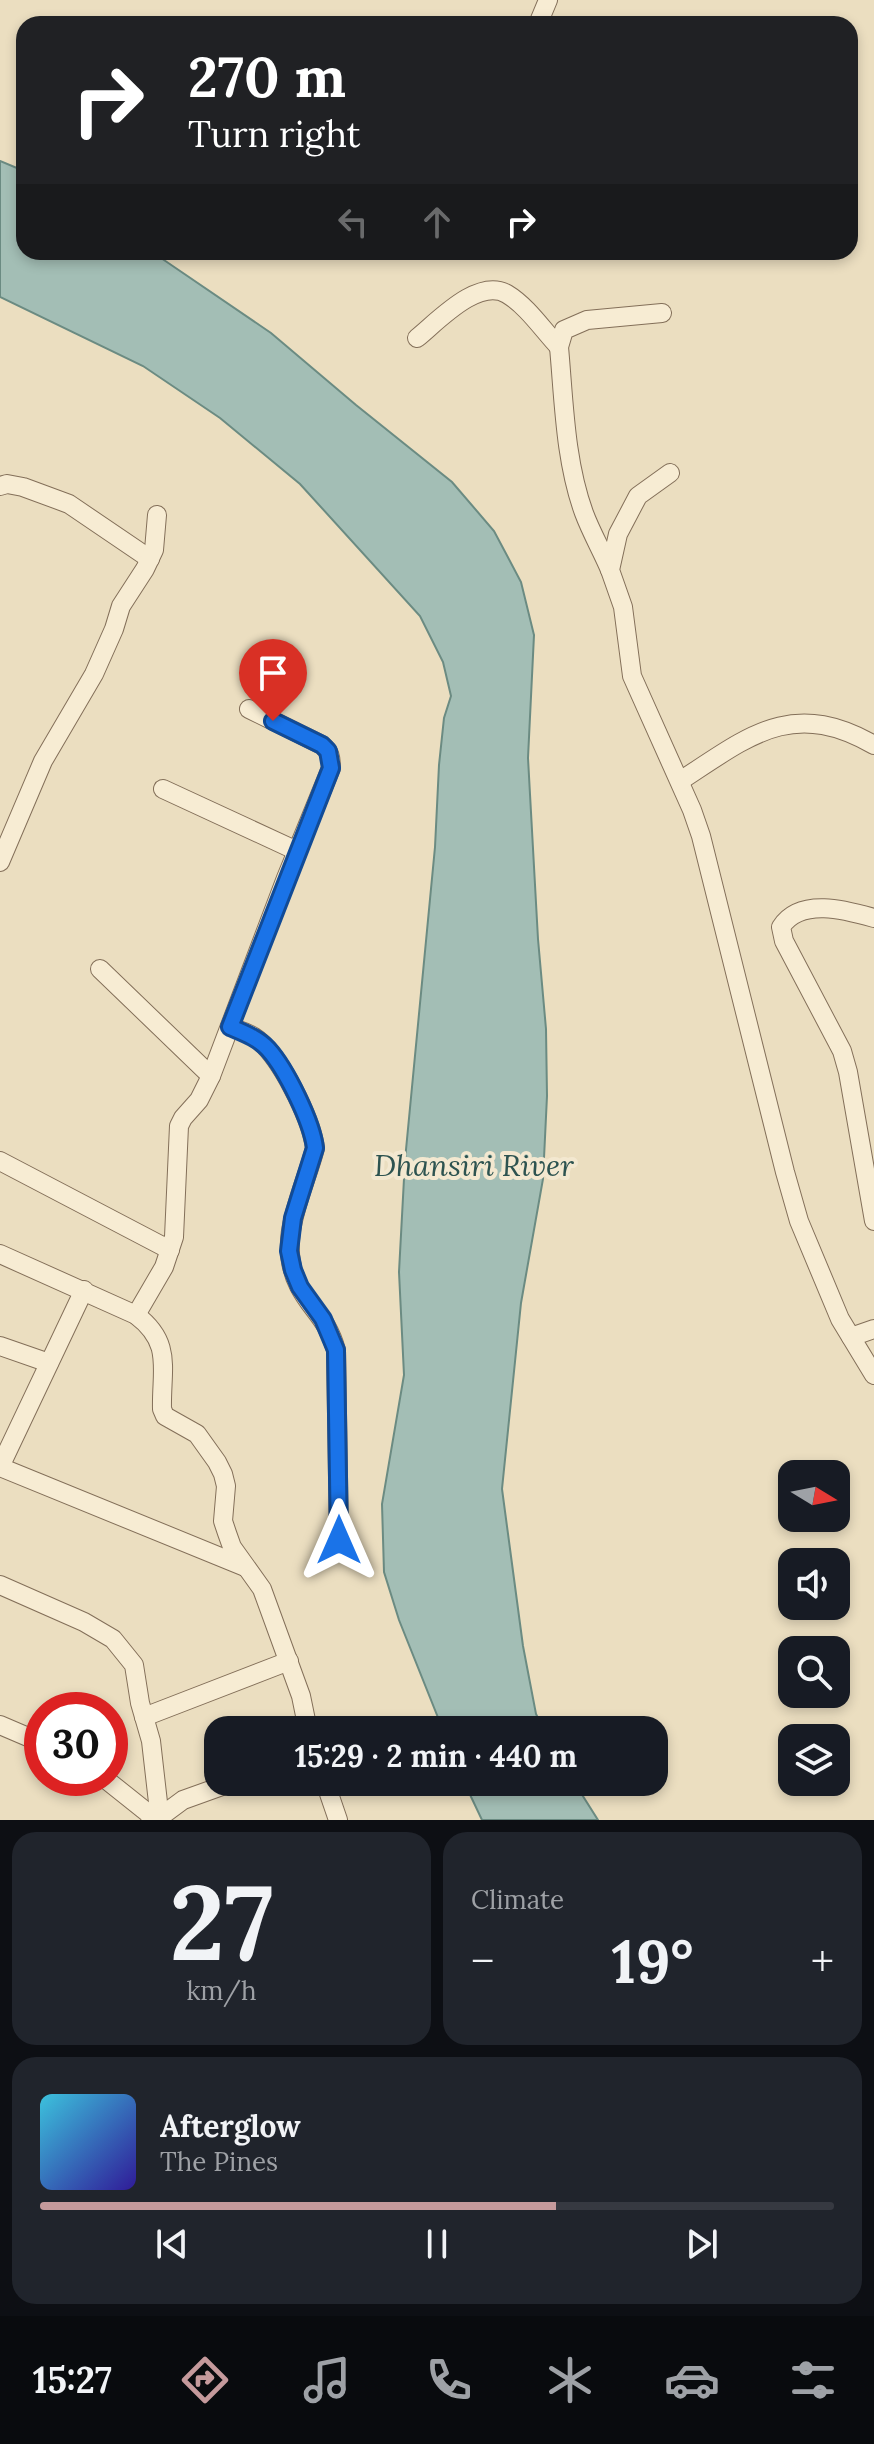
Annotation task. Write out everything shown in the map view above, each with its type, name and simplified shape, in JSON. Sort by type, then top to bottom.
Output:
[{"type":"street","points":[[417,338],[463,301],[490,290],[505,293],[559,347]]},
{"type":"street","points":[[662,313],[587,320],[564,330],[559,347],[570,453],[585,514],[623,607],[632,676],[680,781],[701,836],[799,1221],[834,1306],[874,1375]]},
{"type":"street","points":[[610,570],[618,534],[638,496],[670,473]]},
{"type":"street","points":[[0,486],[23,487],[69,504],[150,559]]},
{"type":"street","points":[[0,862],[43,761],[94,674],[121,606],[150,559],[154,550],[157,515]]},
{"type":"street","points":[[136,1315],[158,1280],[174,1237],[179,1126],[199,1100],[211,1076],[329,776],[331,759],[322,745],[249,709]]},
{"type":"street","points":[[680,781],[744,740],[792,723],[830,726],[874,745]]},
{"type":"street","points":[[163,789],[297,851]]},
{"type":"street","points":[[874,918],[819,908],[787,917],[781,927],[784,941],[842,1051],[874,1221]]},
{"type":"street","points":[[100,969],[211,1076]]},
{"type":"street","points":[[230,1027],[253,1036],[269,1050],[306,1114],[314,1137],[315,1148],[293,1218],[289,1251],[300,1287],[323,1319],[336,1350],[339,1540]]},
{"type":"street","points":[[0,1161],[170,1250]]},
{"type":"street","points":[[0,1254],[136,1315],[149,1324],[159,1338],[163,1356],[162,1409],[165,1416],[197,1434],[223,1474],[226,1486],[223,1521],[232,1547],[262,1589],[301,1696],[305,1716]]},
{"type":"street","points":[[84,1290],[0,1467],[247,1568]]},
{"type":"street","points":[[851,1337],[874,1329]]},
{"type":"street","points":[[0,1346],[49,1363]]},
{"type":"street","points":[[0,1585],[84,1622],[113,1639],[134,1665],[151,1741],[157,1819]]},
{"type":"street","points":[[144,1717],[289,1661]]},
{"type":"street","points":[[0,1725],[24,1735]]},
{"type":"street","points":[[157,1819],[183,1800],[204,1792]]},
{"type":"street","points":[[127,1796],[157,1819]]},
{"type":"street","points":[[330,1796],[338,1820]]},
{"type":"water","name":"Dhansiri River","points":[[0,161],[16,168],[16,260],[164,260],[271,333],[452,482],[494,531],[521,582],[534,635],[528,758],[546,1029],[547,1096],[543,1179],[521,1303],[502,1489],[523,1646],[537,1716],[437,1716],[399,1620],[384,1572],[382,1504],[404,1375],[399,1272],[405,1160],[435,847],[439,765],[444,718],[451,696],[443,662],[420,616],[300,484],[220,418],[143,366],[0,297]]},
{"type":"water","points":[[471,1796],[583,1796],[598,1820],[482,1820]]},
{"type":"route","points":[[273,721],[322,745],[328,751],[331,768],[230,1027],[253,1036],[269,1050],[306,1114],[314,1137],[312,1162],[293,1218],[289,1251],[300,1287],[331,1332],[336,1350],[339,1540]]}]
